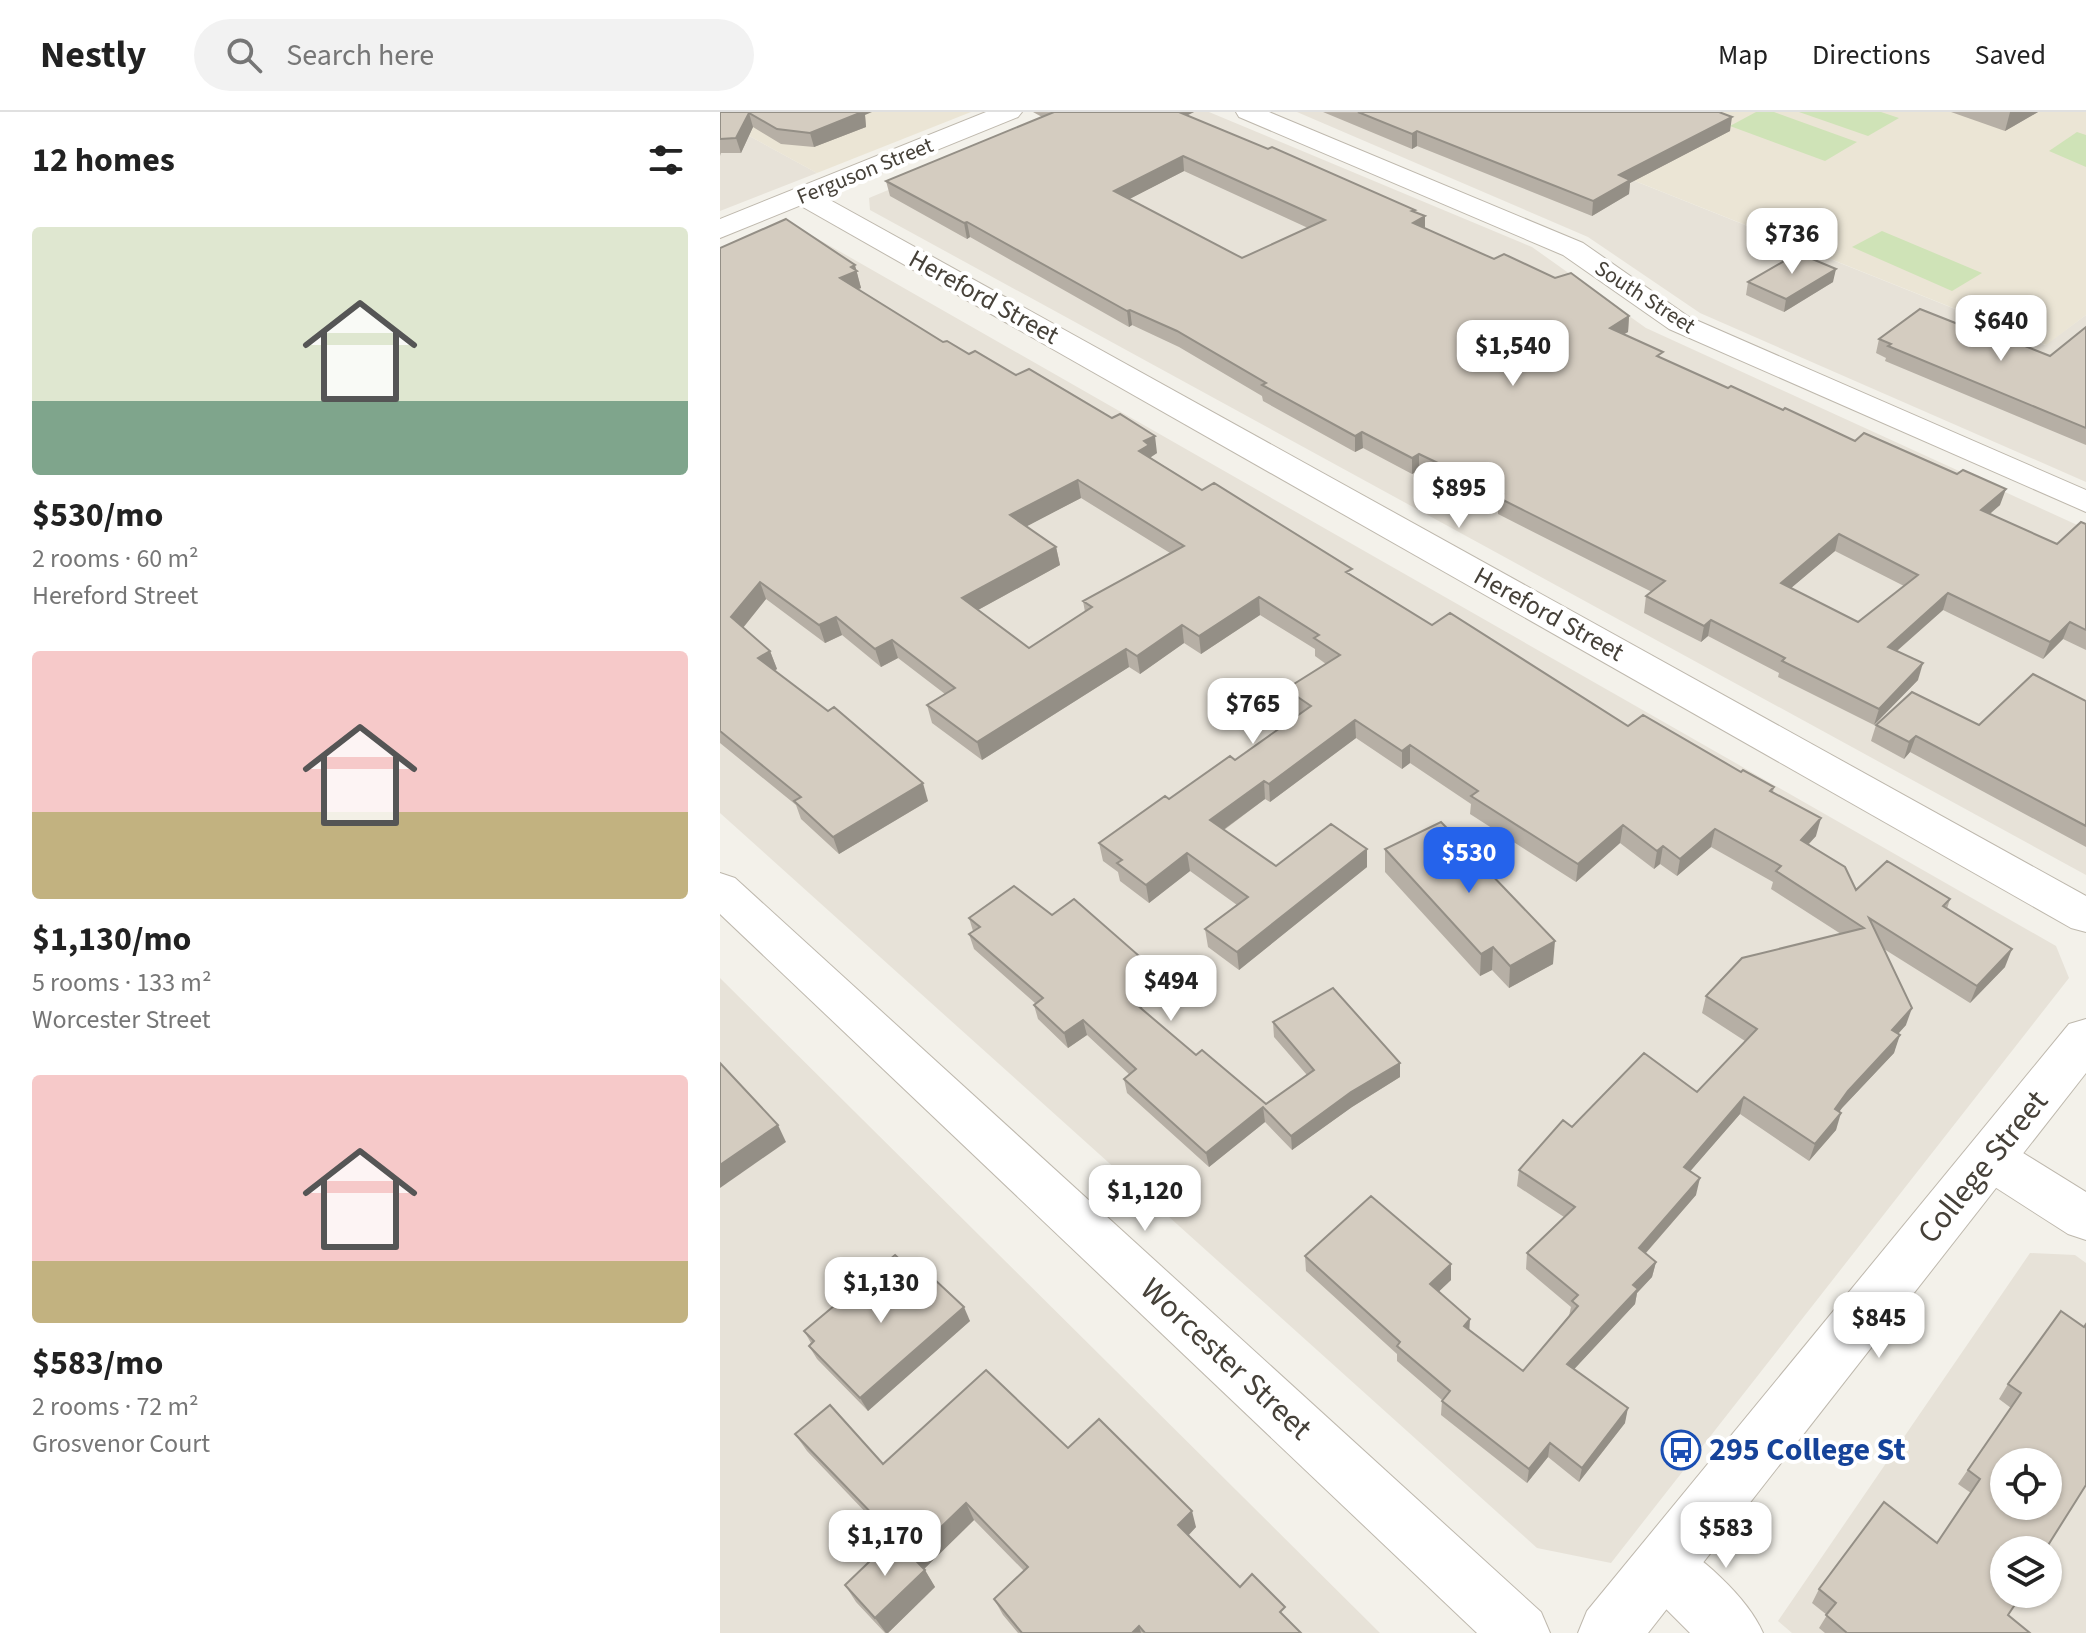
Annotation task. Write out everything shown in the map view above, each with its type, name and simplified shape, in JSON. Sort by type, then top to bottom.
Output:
[{"type":"street","name":"Ferguson Street","points":[[720,229],[1009,112]]},
{"type":"street","name":"South Street","points":[[1248,112],[1573,249],[1679,323],[2086,502]]},
{"type":"street","name":"Hereford Street","points":[[803,196],[2086,916]]},
{"type":"street","name":"Worcester Street","points":[[720,889],[1520,1633]]},
{"type":"street","name":"College Street","points":[[1609,1633],[2086,1038]]},
{"type":"street","points":[[1990,1158],[2086,1218]]},
{"type":"street","points":[[1663,1566],[1733,1633]]},
{"type":"shaded area","points":[[720,112],[971,112],[817,173],[720,120]]},
{"type":"shaded area","points":[[1076,112],[1209,112],[1532,247],[1646,328],[2086,529],[2086,875],[870,210],[869,198]]},
{"type":"shaded area","points":[[1297,112],[1462,112],[2045,345],[2086,315],[2086,482],[1700,313],[1588,237]]},
{"type":"shaded area","points":[[1462,112],[2086,112],[2086,315],[2046,345]]},
{"type":"shaded area","points":[[720,120],[817,173],[720,211]]},
{"type":"shaded area","points":[[804,231],[2056,946],[2069,978],[1611,1563],[1537,1548],[720,813],[720,255]]},
{"type":"shaded area","points":[[720,978],[1380,1633],[720,1633]]},
{"type":"shaded area","points":[[2030,1253],[2075,1255],[2086,1263],[2086,1633],[1792,1633],[1778,1621]]},
{"type":"green space","points":[[1756,112],[1774,112],[1857,142],[1825,161],[1730,126]]},
{"type":"green space","points":[[1799,112],[1881,112],[1899,118],[1868,136]]},
{"type":"green space","points":[[2077,132],[2086,135],[2086,167],[2049,151]]},
{"type":"green space","points":[[1882,231],[1982,273],[1952,291],[1852,247]]},
{"type":"building","points":[[720,112],[862,112],[810,133],[777,129],[749,113],[736,138],[720,139]]},
{"type":"building","points":[[1054,112],[1179,112],[1268,149],[1272,147],[1415,210],[1412,211],[1425,216],[1413,223],[1494,259],[1504,254],[1555,278],[1571,273],[1629,316],[1610,328],[1663,352],[1657,356],[1728,388],[1731,386],[1783,410],[1785,408],[1855,441],[1864,433],[1957,474],[1963,470],[2006,489],[1981,510],[2057,544],[2081,522],[2086,524],[2086,630],[2070,622],[2050,642],[1948,593],[1888,647],[1923,663],[1879,709],[1782,661],[1785,658],[1711,620],[1704,626],[1646,596],[1665,581],[1499,498],[1503,494],[1419,454],[1412,458],[1362,432],[1355,436],[1262,385],[1266,383],[1177,331],[1127,311],[886,181]],"holes":[[[1183,156],[1325,220],[1242,258],[1114,191]],[[1839,534],[1918,575],[1858,622],[1781,583]]]},
{"type":"building","points":[[1358,112],[1719,112],[1732,117],[1619,175],[1630,180],[1593,201],[1417,131],[1412,134]]},
{"type":"building","points":[[786,219],[855,265],[851,267],[857,271],[840,278],[943,342],[947,341],[969,354],[975,351],[1016,375],[1029,369],[1112,418],[1120,414],[1155,436],[1144,441],[1149,445],[1139,451],[1202,490],[1214,483],[1352,569],[1346,572],[1432,625],[1450,613],[1628,726],[1643,715],[1741,772],[1743,770],[1774,787],[1770,791],[1821,818],[1801,840],[1845,867],[1856,890],[1887,861],[1950,899],[1943,906],[2012,949],[1977,986],[1869,918],[1912,1008],[1892,1030],[1900,1035],[1848,1091],[1835,1109],[1841,1113],[1815,1144],[1744,1097],[1684,1167],[1700,1178],[1639,1248],[1656,1262],[1633,1285],[1638,1289],[1567,1364],[1628,1408],[1582,1468],[1550,1443],[1529,1469],[1442,1401],[1450,1391],[1397,1346],[1400,1342],[1305,1256],[1371,1196],[1451,1264],[1430,1284],[1470,1319],[1464,1326],[1523,1371],[1578,1306],[1572,1301],[1578,1295],[1527,1253],[1575,1207],[1519,1170],[1563,1120],[1572,1127],[1644,1053],[1697,1092],[1757,1029],[1706,996],[1742,958],[1864,928],[1776,871],[1781,866],[1715,829],[1680,859],[1663,846],[1657,851],[1623,825],[1578,864],[1471,796],[1478,791],[1410,745],[1402,751],[1355,720],[1269,784],[1264,781],[1210,820],[1276,866],[1331,824],[1367,849],[1237,952],[1205,929],[1248,897],[1187,853],[1146,885],[1117,863],[1122,860],[1099,843],[1165,796],[1169,799],[1230,756],[1235,760],[1311,706],[1286,689],[1340,655],[1314,638],[1319,635],[1259,597],[1199,636],[1182,625],[1137,656],[1126,649],[977,742],[927,705],[955,688],[892,640],[875,649],[836,617],[819,625],[760,582],[731,617],[770,651],[758,658],[828,711],[834,707],[923,783],[833,837],[794,801],[801,797],[720,731],[720,248]],"holes":[[[1078,480],[1184,546],[1083,601],[1092,607],[1029,648],[962,598],[1056,547],[1010,515]]]},
{"type":"building","points":[[1798,253],[1836,269],[1786,299],[1748,282]]},
{"type":"building","points":[[1920,309],[2006,343],[2010,340],[2050,356],[2086,327],[2086,428],[1888,346],[1891,344],[1879,339]]},
{"type":"building","points":[[2033,674],[2086,701],[2086,826],[1916,736],[1909,742],[1876,725],[1912,692],[1979,725]]},
{"type":"building","points":[[1441,822],[1555,941],[1510,966],[1493,947],[1481,954],[1385,849]]},
{"type":"building","points":[[1014,886],[1052,915],[1074,899],[1154,969],[1143,976],[1152,984],[1130,999],[1196,1055],[1202,1050],[1266,1104],[1314,1070],[1273,1022],[1333,988],[1400,1063],[1351,1092],[1291,1136],[1263,1107],[1206,1153],[1124,1079],[1136,1069],[1083,1020],[1064,1033],[1034,1005],[1043,998],[969,934],[980,927],[969,918]]},
{"type":"building","points":[[720,1063],[778,1125],[720,1165]]},
{"type":"building","points":[[895,1255],[925,1283],[932,1277],[964,1307],[860,1398],[809,1346],[814,1341],[804,1331]]},
{"type":"building","points":[[2061,1311],[2084,1327],[2086,1324],[2086,1485],[2054,1536],[1990,1536],[1990,1608],[2013,1608],[2008,1615],[2030,1633],[1847,1633],[1826,1615],[1836,1603],[1819,1589],[1884,1502],[1937,1543],[1980,1479],[1968,1470],[2021,1393],[2008,1384]]},
{"type":"building","points":[[986,1370],[1068,1448],[1099,1419],[1192,1511],[1178,1525],[1240,1587],[1252,1574],[1285,1607],[1280,1612],[1301,1633],[1145,1633],[1139,1626],[1132,1633],[1022,1633],[994,1599],[1028,1567],[966,1503],[912,1555],[795,1434],[830,1405],[883,1464]]},
{"type":"building","points":[[894,1538],[925,1570],[875,1618],[845,1585]]},
{"type":"place","name":"295 College St","points":[[1681,1450]]}]
